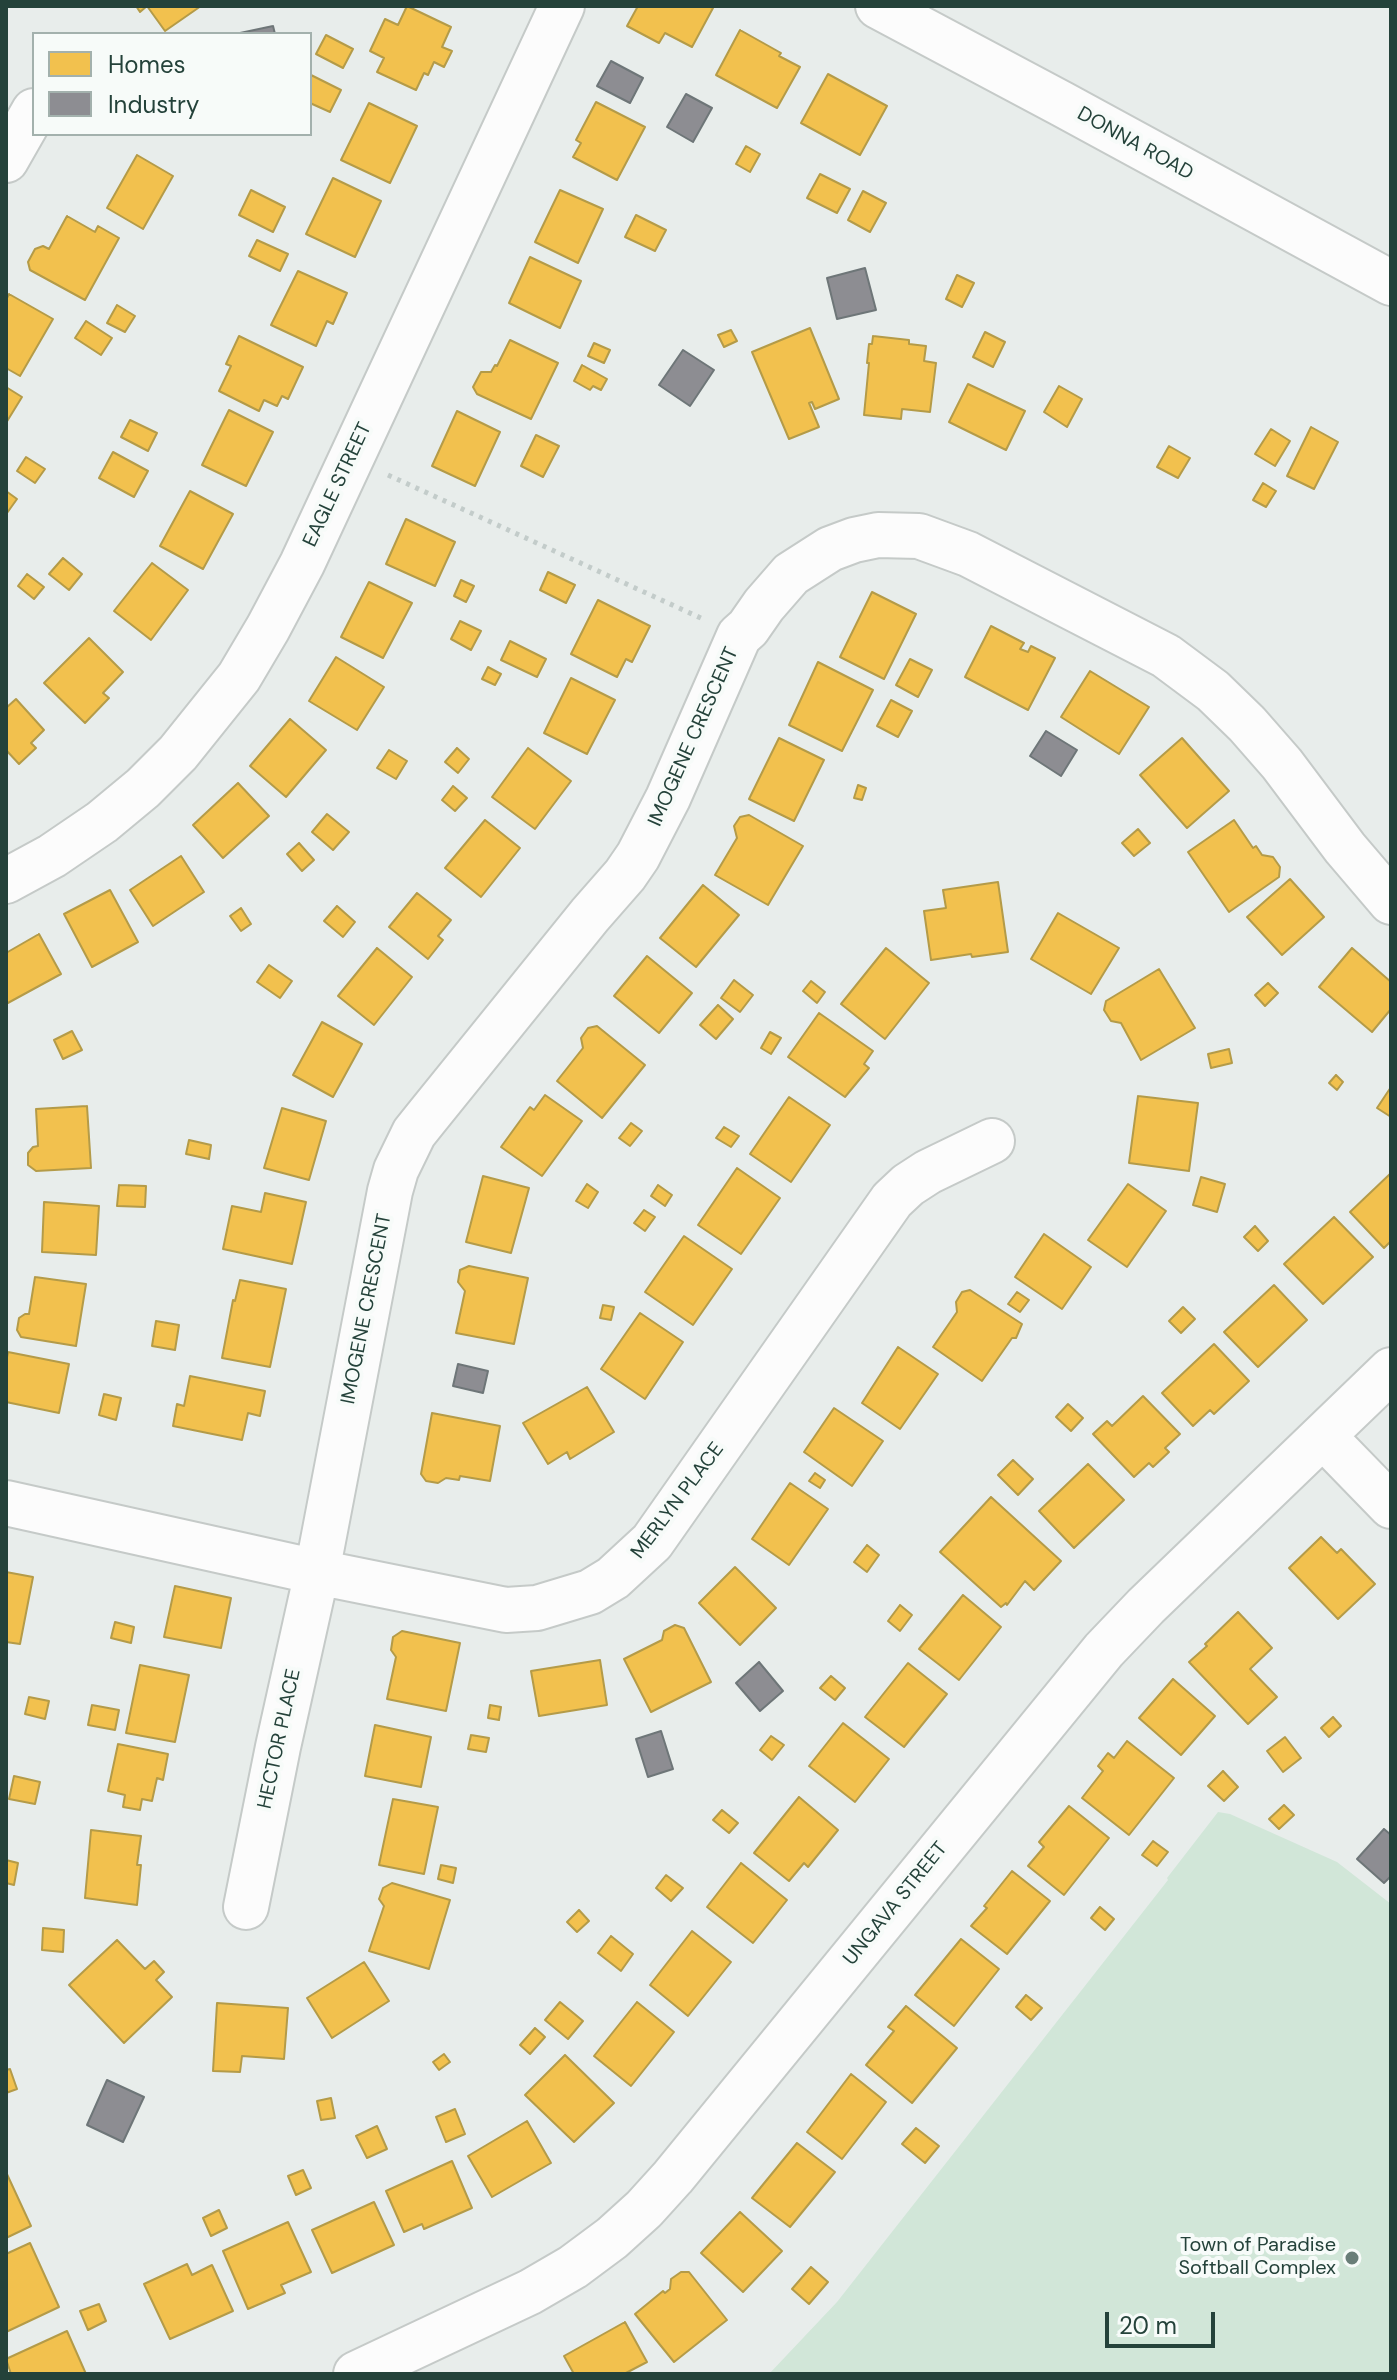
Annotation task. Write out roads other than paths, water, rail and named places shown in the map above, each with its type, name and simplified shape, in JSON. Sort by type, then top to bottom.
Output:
[{"type":"street","name":"EAGLE STREET","points":[[6,881],[52,856],[102,822],[160,771],[207,719],[239,677],[302,564],[562,6]]},
{"type":"street","name":"DONNA ROAD","points":[[878,6],[1391,283]]},
{"type":"street","points":[[6,160],[32,114]]},
{"type":"street","name":"IMOGENE CRESCENT","points":[[317,1572],[390,1191],[405,1150],[426,1118],[638,856],[668,798],[739,636],[791,574],[830,549],[878,535],[919,536],[968,554],[1166,656],[1213,691],[1282,764],[1345,848],[1391,902]]},
{"type":"street","name":"MERLYN PLACE","points":[[6,1503],[506,1610],[537,1608],[590,1592],[613,1578],[652,1542],[892,1200],[928,1172],[992,1141]]},
{"type":"street","name":"UNGAVA STREET","points":[[356,2374],[530,2292],[573,2267],[644,2209],[1104,1650],[1391,1370]]},
{"type":"street","points":[[1323,1436],[1391,1506]]},
{"type":"street","name":"HECTOR PLACE","points":[[246,1907],[317,1572]]},
{"type":"place","name":"Town of Paradise Softball Complex","points":[[1352,2258]]}]
